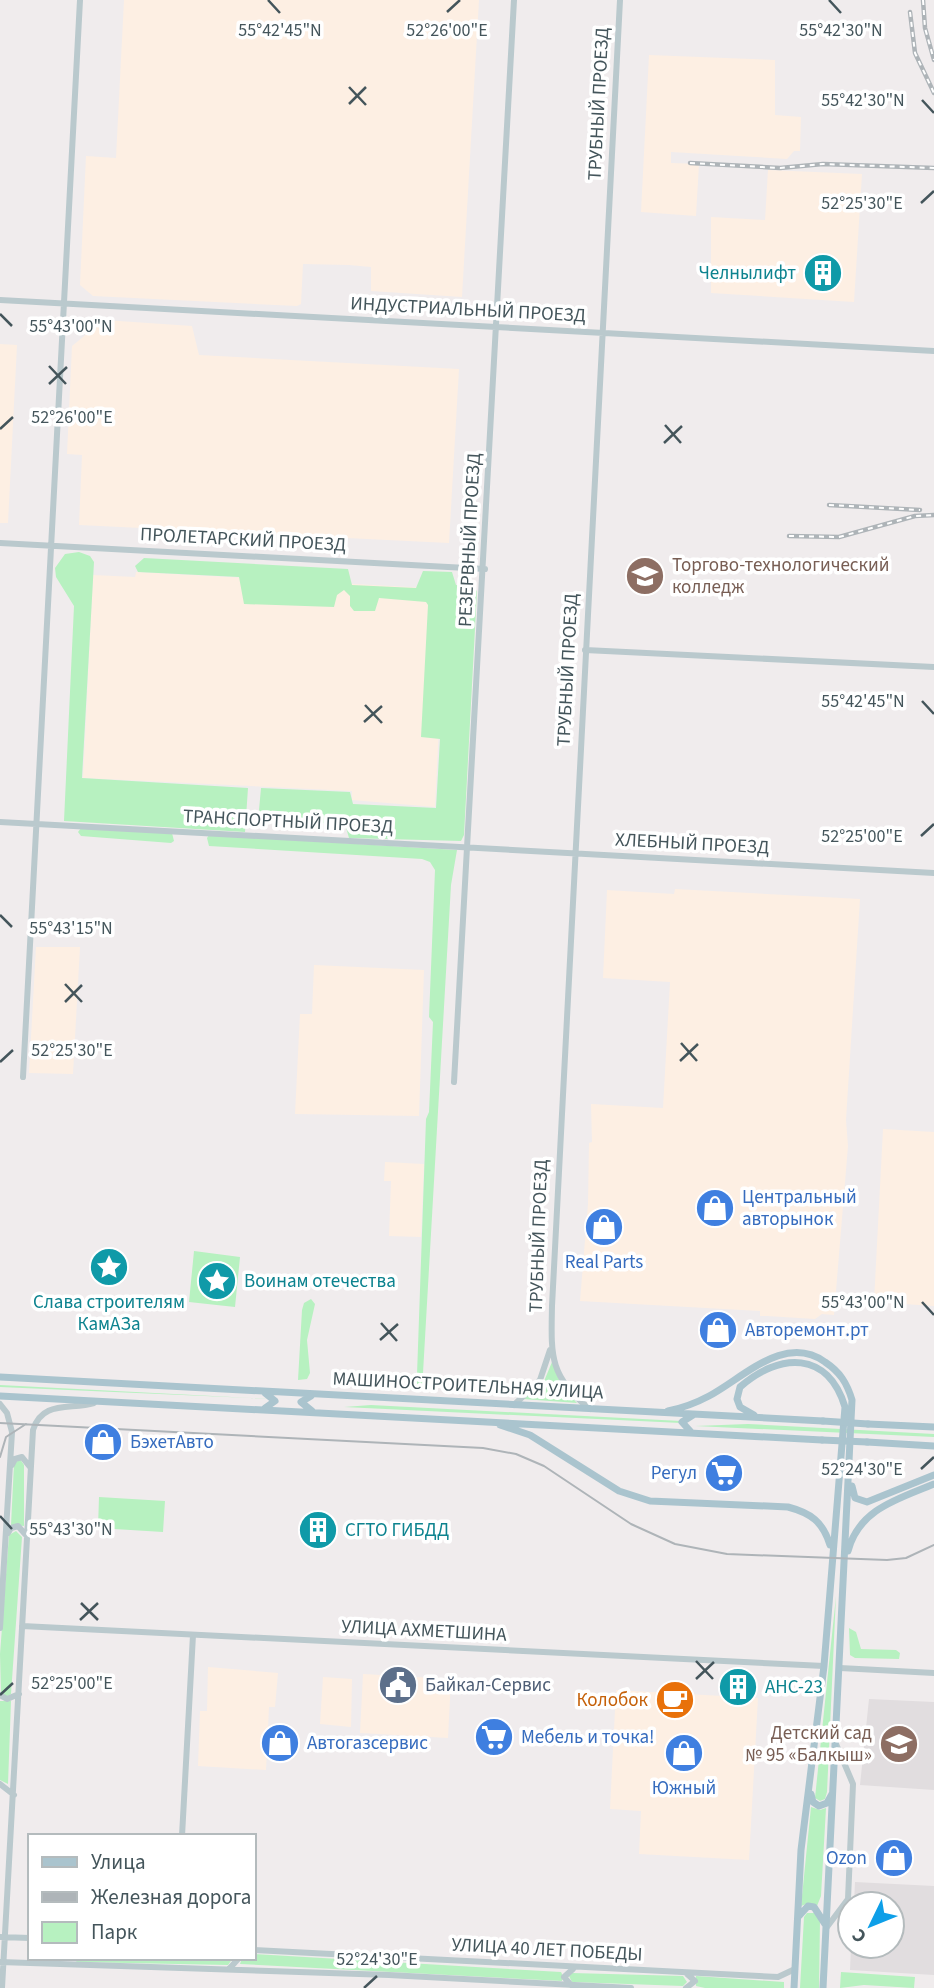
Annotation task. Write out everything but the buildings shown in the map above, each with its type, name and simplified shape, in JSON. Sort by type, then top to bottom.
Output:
[{"type":"main road","points":[[661,1413],[711,1395],[779,1355],[808,1353],[827,1363],[847,1384],[854,1410],[823,1988]]},
{"type":"main road","points":[[759,1418],[740,1407],[737,1399],[740,1387],[780,1365],[806,1363],[832,1378],[840,1391],[844,1418],[824,1666],[801,1850],[794,1988]]},
{"type":"main road","name":"МАШИНОСТРОИТЕЛЬНАЯ УЛИЦА","points":[[0,1377],[934,1427]]},
{"type":"main road","points":[[261,1391],[273,1396],[275,1401],[261,1410]]},
{"type":"main road","points":[[317,1413],[301,1402],[305,1397],[318,1394]]},
{"type":"main road","name":"МАШИНОСТРОИТЕЛЬНАЯ УЛИЦА","points":[[0,1396],[934,1446]]},
{"type":"main road","points":[[692,1433],[682,1422],[694,1414]]},
{"type":"main road","points":[[489,1422],[530,1435],[619,1491],[650,1501],[788,1507],[806,1512],[820,1522],[832,1550]]},
{"type":"main road","points":[[850,1478],[856,1498],[867,1502],[934,1475]]},
{"type":"main road","points":[[844,1565],[859,1525],[869,1515],[934,1484]]},
{"type":"main road","points":[[828,1599],[835,1593],[844,1600]]},
{"type":"main road","points":[[809,1790],[813,1802],[819,1805],[827,1802],[834,1791]]},
{"type":"main road","points":[[797,1922],[801,1911],[808,1906],[814,1907],[827,1927]]},
{"type":"street","points":[[23,1077],[80,0]]},
{"type":"street","name":"РЕЗЕРВНЫЙ ПРОЕЗД","points":[[454,1082],[485,569],[514,0]]},
{"type":"street","name":"ТРУБНЫЙ ПРОЕЗД","points":[[551,1341],[555,1211],[620,0]]},
{"type":"street","name":"ИНДУСТРИАЛЬНЫЙ ПРОЕЗД","points":[[0,300],[934,351]]},
{"type":"street","name":"ПРОЛЕТАРСКИЙ ПРОЕЗД","points":[[0,543],[485,569]]},
{"type":"street","points":[[585,650],[934,667]]},
{"type":"street","name":"ТРАНСПОРТНЫЙ ПРОЕЗД","points":[[0,822],[574,853]]},
{"type":"street","name":"ХЛЕБНЫЙ ПРОЕЗД","points":[[574,853],[934,873]]},
{"type":"street","points":[[514,1405],[540,1380],[545,1371],[551,1341]]},
{"type":"street","points":[[551,1341],[554,1364],[562,1384],[590,1409]]},
{"type":"street","points":[[2,1988],[1,1937],[14,1796],[33,1430],[37,1418],[51,1407],[80,1406],[99,1401]]},
{"type":"street","points":[[0,1404],[7,1413],[12,1429],[0,1628]]},
{"type":"street","points":[[10,1468],[15,1459],[22,1457],[31,1469]]},
{"type":"street","points":[[6,1539],[10,1528],[18,1526],[24,1530],[26,1539]]},
{"type":"street","name":"УЛИЦА АХМЕТШИНА","points":[[22,1626],[824,1666]]},
{"type":"street","points":[[182,1834],[193,1635]]},
{"type":"street","points":[[840,1668],[934,1673]]},
{"type":"street","points":[[0,1695],[8,1699],[19,1694]]},
{"type":"street","points":[[827,1927],[848,1899],[851,1853],[853,1784],[836,1744]]},
{"type":"street","points":[[0,1784],[14,1796]]},
{"type":"street","points":[[1,1937],[28,1938]]},
{"type":"street","name":"УЛИЦА 40 ЛЕТ ПОБЕДЫ","points":[[256,1950],[778,1978],[795,1969]]},
{"type":"street","points":[[70,1960],[77,1965]]},
{"type":"street","points":[[227,1970],[237,1960]]},
{"type":"street","name":"УЛИЦА 40 ЛЕТ ПОБЕДЫ","points":[[2,1962],[631,1988]]},
{"type":"street","points":[[571,1985],[564,1977],[575,1968]]},
{"type":"street","points":[[682,1972],[695,1981],[686,1988]]},
{"type":"shaded area","points":[[124,0],[479,0],[462,297],[371,291],[371,267],[349,265],[303,264],[301,304],[297,306],[93,296],[80,285],[86,156],[116,158]]},
{"type":"shaded area","points":[[649,55],[775,60],[775,115],[801,117],[800,151],[794,151],[787,159],[671,152],[671,163],[699,164],[696,216],[641,212]]},
{"type":"shaded area","points":[[768,170],[862,174],[854,302],[711,293],[711,217],[765,220]]},
{"type":"shaded area","points":[[104,320],[192,326],[199,355],[459,369],[449,543],[79,525],[82,455],[67,454],[72,346]]},
{"type":"shaded area","points":[[0,344],[17,345],[8,523],[0,523]]},
{"type":"shaded area","points":[[136,572],[446,589],[435,807],[352,800],[352,791],[83,778],[93,575],[135,577]]},
{"type":"shaded area","points":[[675,889],[860,899],[846,1120],[848,1146],[834,1315],[822,1314],[815,1319],[760,1316],[760,1311],[580,1301],[588,1204],[589,1143],[592,1142],[591,1104],[663,1108],[670,982],[603,978],[607,890],[674,894]]},
{"type":"shaded area","points":[[36,947],[80,947],[73,1074],[29,1073]]},
{"type":"shaded area","points":[[314,965],[424,970],[419,1116],[295,1114],[300,1014],[312,1014]]},
{"type":"shaded area","points":[[883,1129],[934,1132],[934,1306],[874,1302]]},
{"type":"shaded area","points":[[385,1162],[424,1164],[421,1237],[389,1236],[391,1181],[384,1181]]},
{"type":"shaded area","points":[[208,1667],[278,1673],[275,1707],[269,1707],[266,1770],[198,1766],[200,1711],[207,1711]]},
{"type":"shaded area","points":[[363,1674],[451,1679],[448,1738],[360,1733]]},
{"type":"shaded area","points":[[323,1677],[352,1679],[351,1727],[320,1724]]},
{"type":"shaded area","name":"Южный","points":[[616,1690],[758,1698],[749,1860],[639,1854],[641,1811],[610,1809]]},
{"type":"shaded area","name":"Детский сад № 95 «Балкыш»","points":[[869,1699],[934,1702],[934,1790],[860,1785]]},
{"type":"shaded area","points":[[855,1882],[934,1886],[934,1975],[850,1970],[850,1960],[906,1960],[906,1890],[855,1890]]},
{"type":"green space","points":[[79,552],[90,556],[94,562],[82,778],[248,788],[245,832],[64,821],[74,606],[56,577],[55,568],[65,554]]},
{"type":"green space","points":[[144,558],[348,569],[352,585],[416,588],[423,571],[452,572],[456,585],[473,587],[477,591],[464,835],[461,841],[349,838],[345,824],[292,822],[288,815],[261,813],[259,810],[261,788],[350,792],[353,804],[436,808],[440,739],[421,737],[428,605],[426,602],[379,598],[375,611],[354,611],[350,606],[350,596],[344,590],[337,595],[334,607],[244,604],[239,577],[138,572],[135,566]]},
{"type":"green space","points":[[81,828],[172,833],[174,841],[171,843],[81,836],[78,832]]},
{"type":"green space","points":[[209,835],[457,850],[451,885],[423,1373],[426,1379],[441,1381],[442,1386],[434,1390],[408,1390],[404,1383],[417,1375],[426,1119],[429,1112],[433,1022],[429,1017],[435,870],[430,862],[422,859],[209,846]]},
{"type":"green space","points":[[194,1251],[240,1257],[235,1307],[189,1302]]},
{"type":"green space","points":[[311,1299],[315,1304],[307,1340],[310,1373],[307,1379],[298,1380],[302,1310],[304,1303]]},
{"type":"green space","points":[[552,1362],[562,1387],[577,1403],[523,1399],[542,1386]]},
{"type":"green space","points":[[0,1385],[272,1399],[0,1387]]},
{"type":"green space","points":[[371,1405],[681,1421],[681,1423],[344,1407]]},
{"type":"green space","points":[[748,1424],[934,1434],[934,1437],[695,1426]]},
{"type":"green space","points":[[20,1459],[24,1465],[24,1526],[11,1525],[14,1464]]},
{"type":"green space","points":[[99,1497],[165,1501],[163,1532],[98,1528]]},
{"type":"green space","points":[[16,1531],[22,1537],[11,1694],[6,1697],[1,1693],[0,1654],[9,1535]]},
{"type":"green space","points":[[836,1596],[827,1792],[825,1799],[820,1801],[815,1798]]},
{"type":"green space","points":[[849,1628],[856,1632],[861,1649],[896,1650],[900,1653],[899,1659],[855,1658],[850,1655]]},
{"type":"green space","points":[[0,1701],[11,1701],[8,1784],[0,1780]]},
{"type":"green space","points":[[811,1807],[820,1810],[826,1808],[821,1896],[817,1906],[809,1903],[801,1906]]},
{"type":"green space","points":[[807,1913],[814,1913],[820,1920],[819,1988],[800,1988],[804,1917]]},
{"type":"green space","points":[[256,1954],[561,1972],[562,1981],[240,1964],[241,1960],[256,1960]]},
{"type":"green space","points":[[74,1960],[232,1960],[228,1965]]},
{"type":"green space","points":[[841,1972],[915,1977],[914,1988],[864,1985],[840,1988]]},
{"type":"green space","points":[[572,1973],[683,1976],[687,1982],[683,1986],[572,1982],[569,1976]]},
{"type":"green space","points":[[696,1976],[784,1982],[784,1988],[705,1988],[696,1986]]},
{"type":"tram line","points":[[0,1423],[483,1448],[516,1454],[544,1466],[631,1524],[675,1544],[727,1554],[887,1560],[906,1558],[934,1545]]},
{"type":"tram line","points":[[0,1457],[6,1437],[26,1424]]},
{"type":"railway","points":[[923,0],[925,28],[934,60]]},
{"type":"railway","points":[[910,12],[915,53],[934,93]]},
{"type":"railway","points":[[690,163],[780,168],[823,164],[934,168]]},
{"type":"railway","points":[[829,505],[920,510]]},
{"type":"railway","points":[[789,536],[839,537],[915,516],[934,515]]},
{"type":"place","name":"Челнылифт","points":[[823,273]]},
{"type":"place","name":"Торгово-технологический колледж","points":[[645,576]]},
{"type":"place","name":"Центральный авторынок","points":[[715,1208]]},
{"type":"place","name":"Real Parts","points":[[604,1227]]},
{"type":"place","name":"Слава строителям КамАЗа","points":[[109,1267]]},
{"type":"place","name":"Воинам отечества","points":[[217,1281]]},
{"type":"place","name":"Авторемонт.рт","points":[[718,1330]]},
{"type":"place","name":"БэхетАвто","points":[[103,1442]]},
{"type":"place","name":"Регул","points":[[724,1473]]},
{"type":"place","name":"СГТО ГИБДД","points":[[318,1530]]},
{"type":"place","name":"Байкал-Сервис","points":[[398,1685]]},
{"type":"place","name":"АНС-23","points":[[738,1687]]},
{"type":"place","name":"Колобок","points":[[675,1700]]},
{"type":"place","name":"Мебель и точка!","points":[[494,1737]]},
{"type":"place","name":"Автогазсервис","points":[[280,1743]]},
{"type":"place","name":"Детский сад № 95 «Балкыш»","points":[[899,1744]]},
{"type":"place","name":"Южный","points":[[684,1753]]},
{"type":"place","name":"Ozon","points":[[894,1858]]}]
